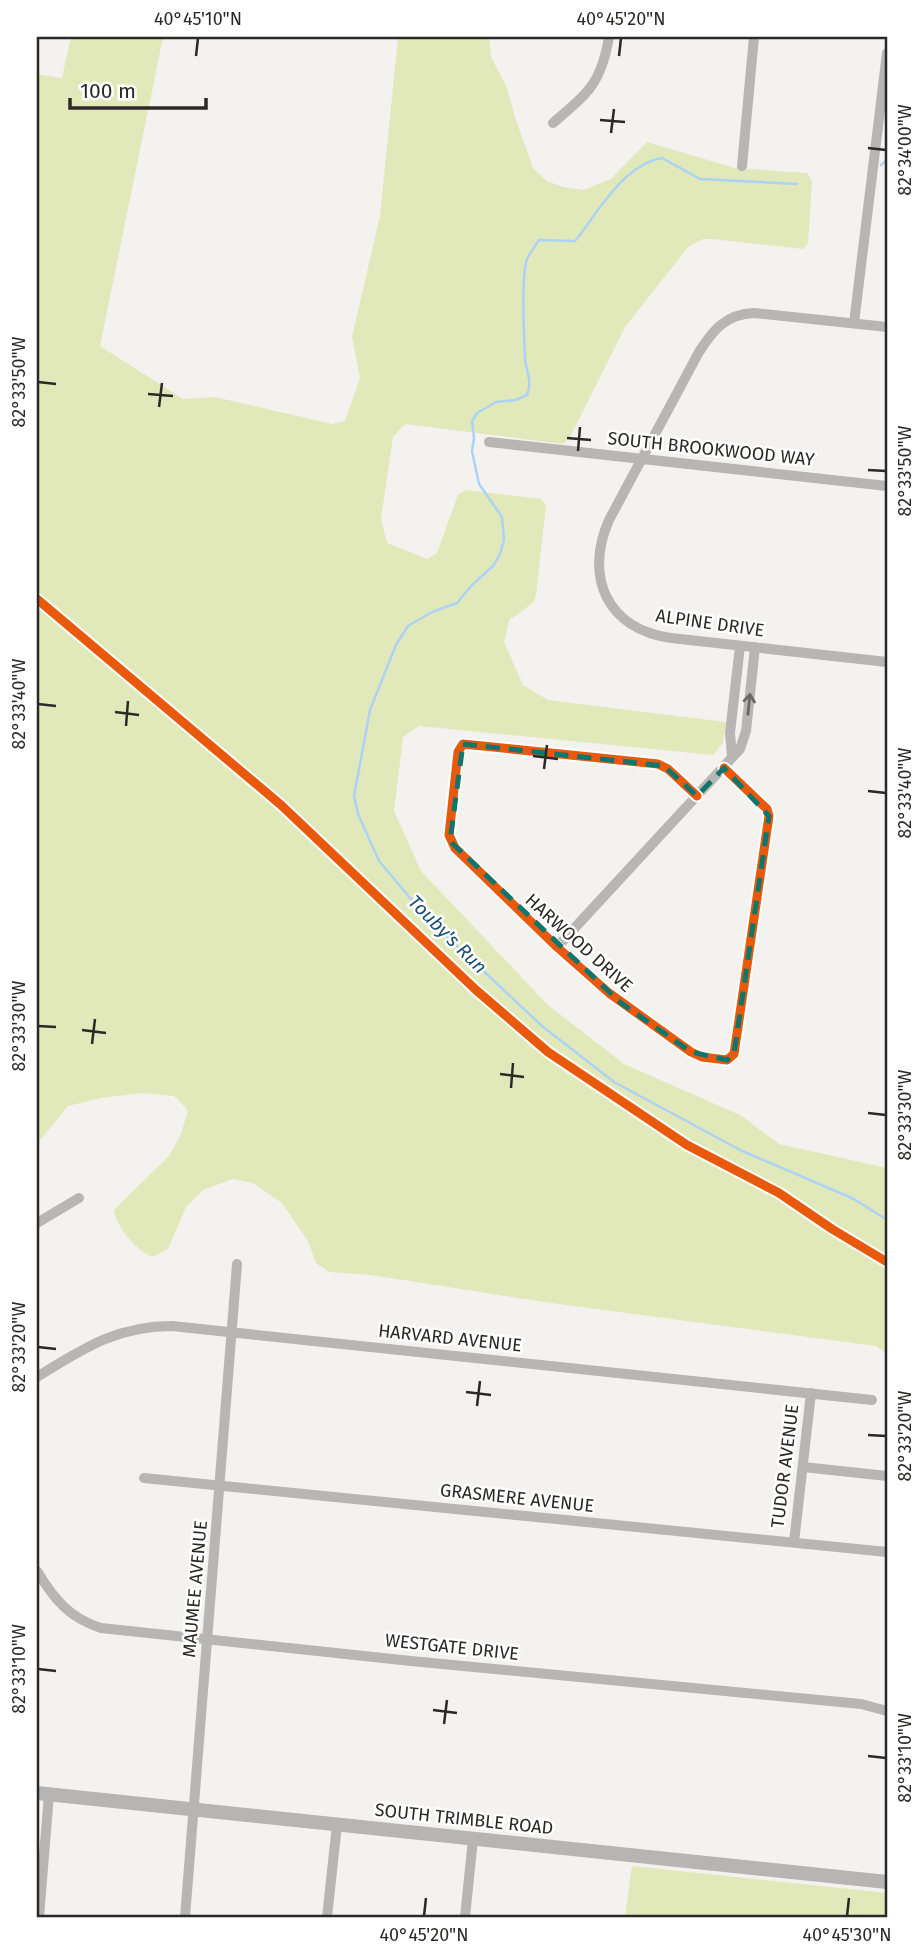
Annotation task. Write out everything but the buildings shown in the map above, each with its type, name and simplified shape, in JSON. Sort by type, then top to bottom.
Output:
[{"type":"main road","name":"SOUTH TRIMBLE ROAD","points":[[43,1793],[887,1882]]},
{"type":"street","points":[[553,123],[584,97],[597,80],[609,37]]},
{"type":"street","points":[[742,166],[754,37]]},
{"type":"street","points":[[854,323],[887,53]]},
{"type":"street","name":"ALPINE DRIVE","points":[[887,327],[754,313],[742,314],[723,322],[699,352],[603,533],[598,568],[602,589],[621,617],[640,630],[652,634],[887,662]]},
{"type":"street","name":"SOUTH BROOKWOOD WAY","points":[[489,442],[887,486]]},
{"type":"street","points":[[733,756],[730,733],[740,646]]},
{"type":"street","name":"HARWOOD DRIVE","points":[[557,947],[740,749],[746,731],[755,647]]},
{"type":"street","name":"HARWOOD DRIVE","points":[[697,796],[668,769],[658,764],[469,744],[460,746],[449,835],[450,841],[557,947],[621,1003],[691,1052],[702,1057],[727,1060],[734,1054],[769,816],[767,809],[723,768]]},
{"type":"street","points":[[37,1223],[79,1198]]},
{"type":"street","name":"MAUMEE AVENUE","points":[[185,1917],[237,1264]]},
{"type":"street","name":"HARVARD AVENUE","points":[[37,1377],[90,1345],[132,1329],[172,1326],[872,1400]]},
{"type":"street","name":"TUDOR AVENUE","points":[[794,1542],[811,1393]]},
{"type":"street","points":[[803,1467],[887,1476]]},
{"type":"street","name":"GRASMERE AVENUE","points":[[144,1478],[887,1552]]},
{"type":"street","name":"WESTGATE DRIVE","points":[[37,1571],[61,1606],[74,1617],[93,1626],[398,1660],[861,1704],[887,1712]]},
{"type":"street","points":[[39,1917],[43,1793]]},
{"type":"street","points":[[327,1917],[337,1825]]},
{"type":"street","points":[[465,1917],[473,1839]]},
{"type":"highlighted area","points":[[463,744],[664,766],[697,796],[724,768],[769,816],[734,1054],[727,1060],[691,1052],[621,1003],[450,841]]},
{"type":"green space","points":[[71,37],[163,37],[100,346],[183,399],[215,397],[332,424],[345,421],[360,378],[352,337],[380,216],[398,37],[489,37],[491,57],[507,88],[533,168],[547,181],[563,187],[584,190],[611,179],[647,142],[735,168],[807,173],[812,181],[808,243],[803,249],[712,239],[703,239],[689,246],[625,327],[570,437],[563,444],[405,424],[393,437],[381,519],[387,543],[427,559],[437,553],[458,495],[466,490],[541,499],[546,505],[536,595],[533,603],[509,620],[504,642],[523,685],[548,700],[726,722],[723,743],[713,755],[419,726],[403,737],[394,811],[421,871],[548,1005],[624,1064],[740,1115],[779,1144],[887,1168],[887,1354],[876,1346],[544,1302],[371,1275],[329,1272],[316,1263],[308,1241],[282,1203],[253,1183],[233,1179],[203,1190],[186,1207],[168,1249],[152,1257],[139,1249],[128,1237],[114,1210],[169,1156],[181,1134],[188,1110],[174,1096],[142,1093],[101,1098],[68,1106],[41,1139],[37,1137],[37,74],[62,78]]},
{"type":"green space","points":[[632,1866],[887,1893],[887,1917],[625,1917]]},
{"type":"waterway","name":"Touby's Run","points":[[797,184],[700,179],[662,158],[648,162],[624,179],[575,241],[539,240],[527,259],[524,279],[525,358],[529,390],[527,395],[516,400],[496,402],[477,413],[472,421],[472,451],[479,484],[502,517],[504,540],[500,554],[493,566],[457,603],[432,612],[408,626],[396,645],[370,710],[354,796],[358,814],[379,861],[427,918],[542,1026],[614,1082],[740,1150],[854,1199],[887,1220]]},
{"type":"waterway","points":[[881,165],[887,160]]},
{"type":"cycle path","points":[[37,599],[281,805],[476,990],[548,1052],[687,1145],[779,1193],[887,1262]]},
{"type":"cycle path","points":[[697,796],[668,769],[658,764],[463,744],[458,752],[449,835],[455,848],[557,947],[609,993],[691,1052],[702,1057],[727,1060],[734,1054],[769,816],[767,809],[724,768]]}]
